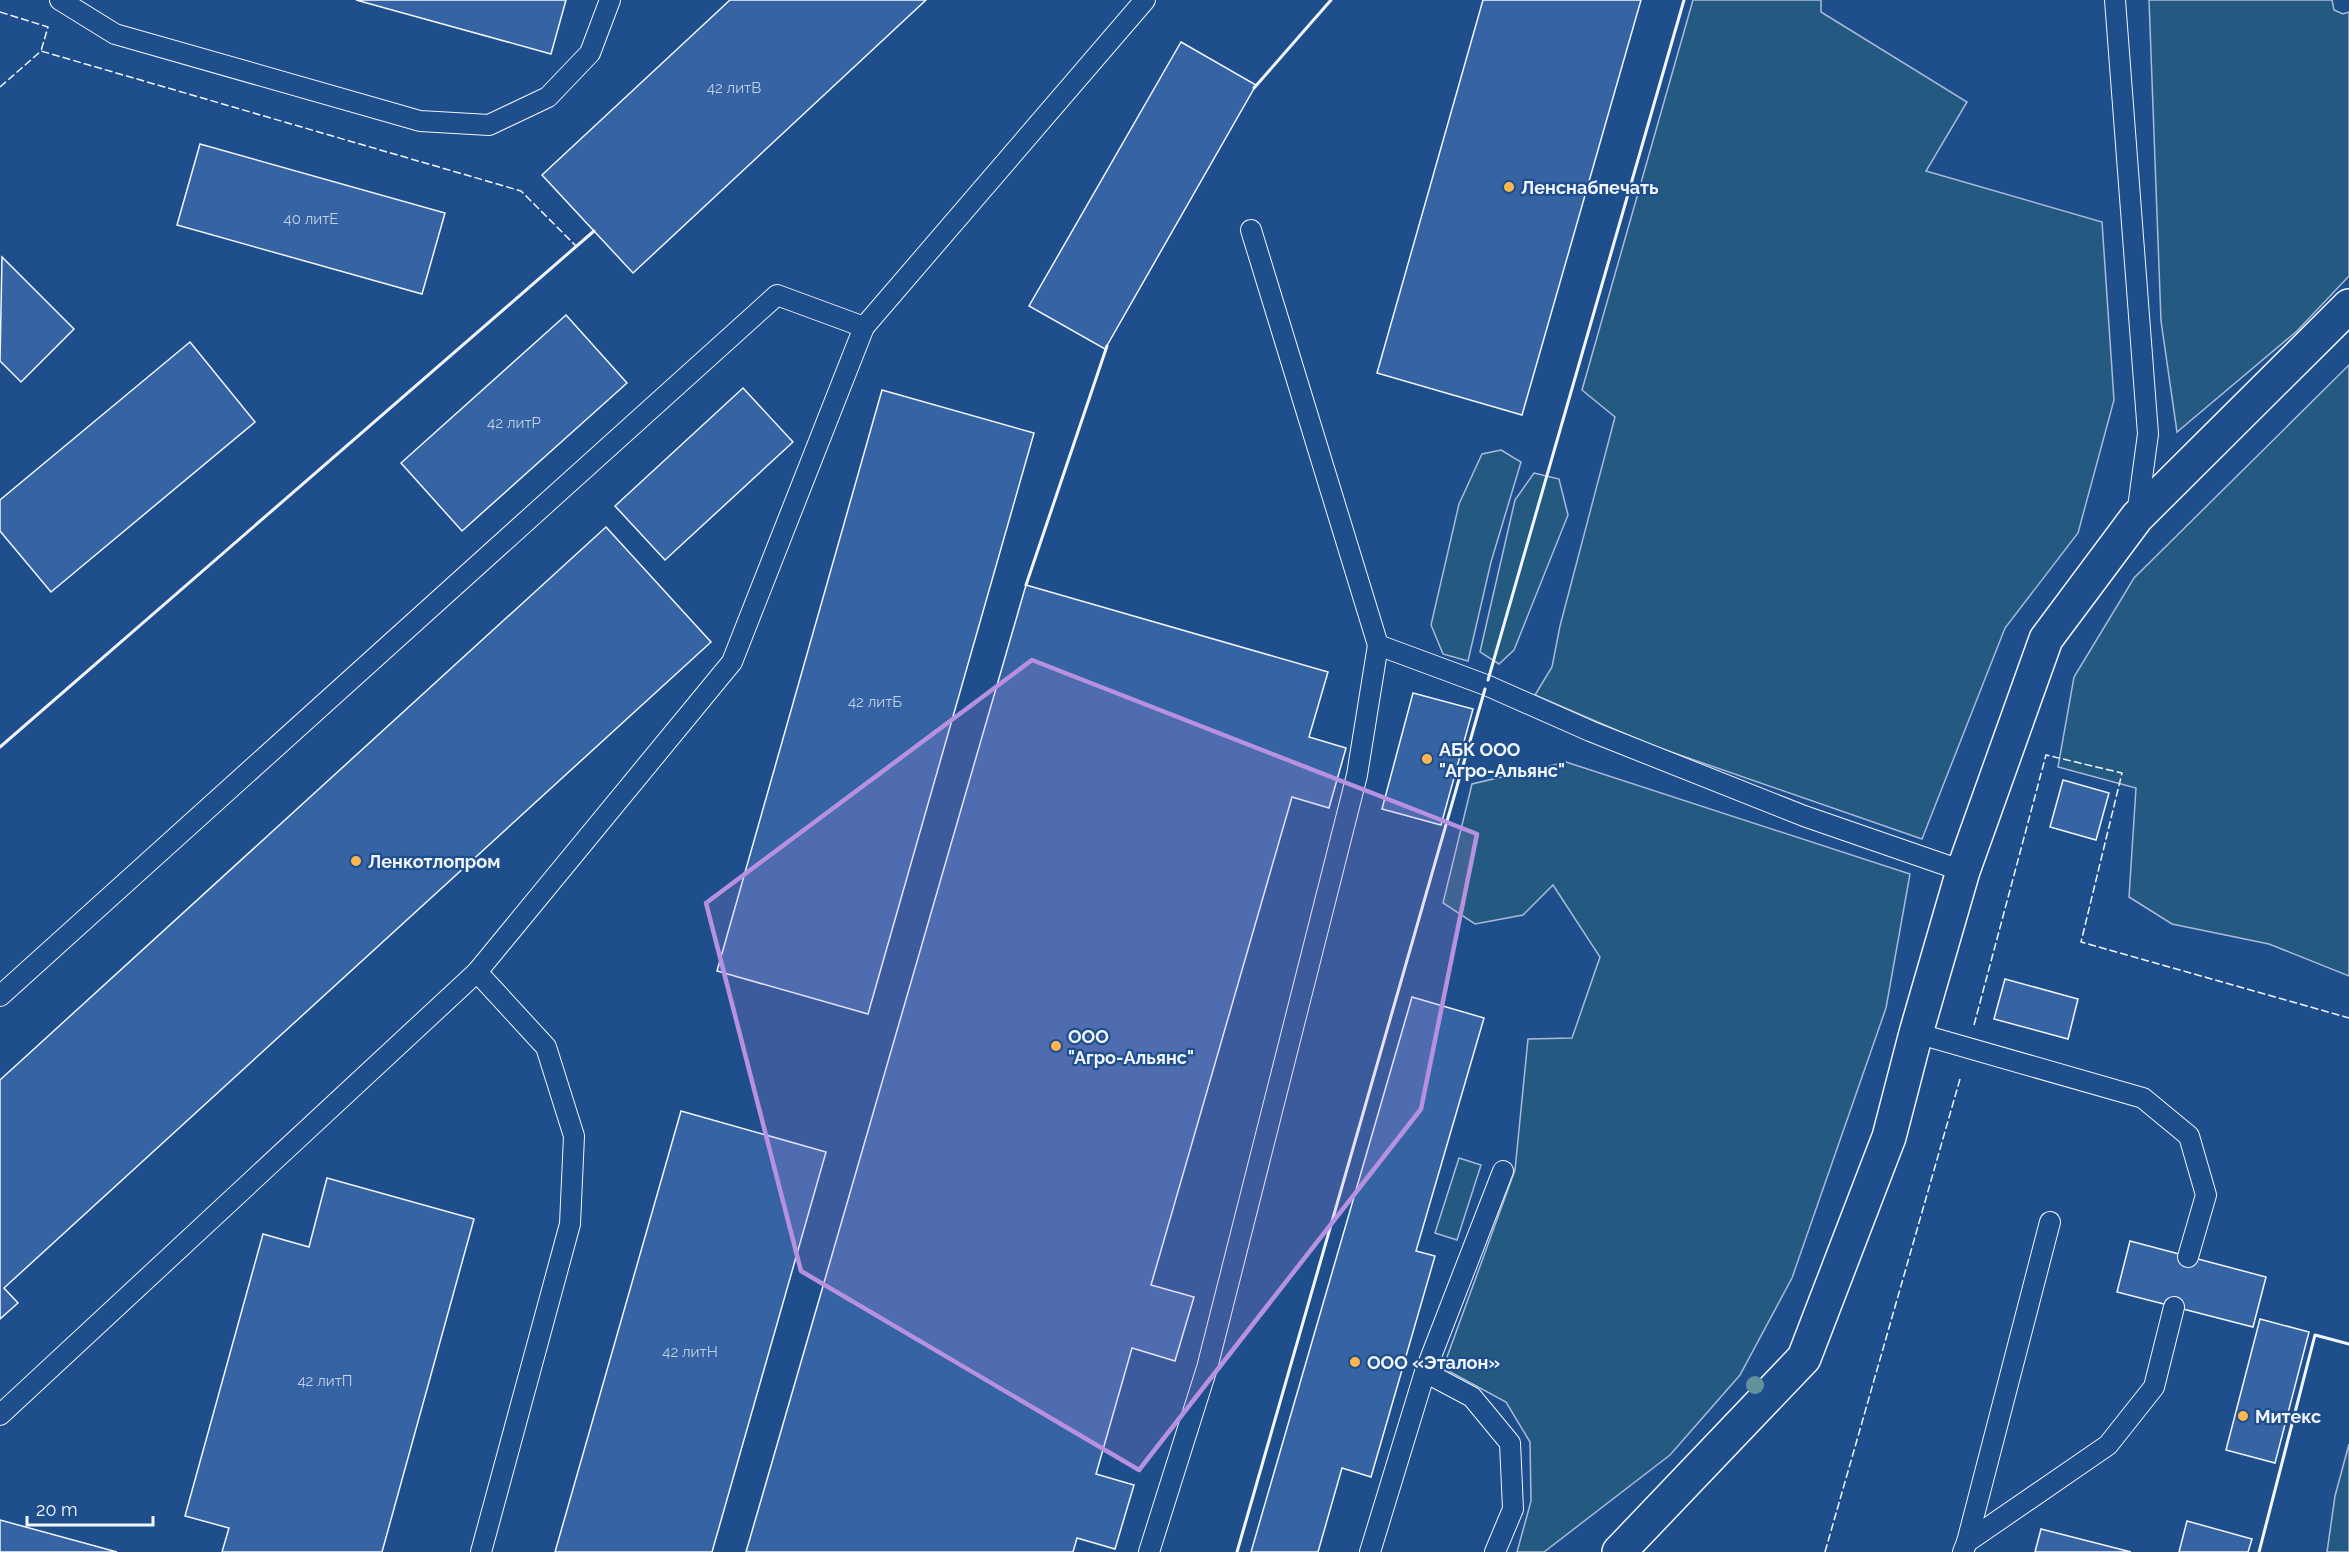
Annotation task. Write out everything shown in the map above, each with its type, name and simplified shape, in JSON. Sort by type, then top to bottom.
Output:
[{"type":"street","points":[[1629,1550],[1804,1359],[1889,1137],[1916,1033],[1963,871],[2046,639],[2137,517],[2349,306]]},
{"type":"lane","points":[[60,0],[115,34],[420,121],[489,125],[548,98],[590,53],[610,0]]},
{"type":"lane","points":[[0,1415],[477,972],[732,662],[864,327],[1146,0]]},
{"type":"lane","points":[[2115,0],[2148,434],[2137,517]]},
{"type":"lane","points":[[1149,1552],[1207,1368],[1357,775],[1378,645],[1251,230]]},
{"type":"lane","points":[[0,996],[777,295],[864,327]]},
{"type":"lane","points":[[1378,645],[1486,685],[1590,731],[1804,816],[1963,871]]},
{"type":"lane","points":[[477,972],[546,1047],[574,1136],[570,1224],[480,1552]]},
{"type":"lane","points":[[1916,1033],[2143,1098],[2189,1136],[2206,1195],[2188,1257]]},
{"type":"lane","points":[[1370,1552],[1425,1372],[1503,1171]]},
{"type":"lane","points":[[1965,1547],[2050,1222]]},
{"type":"lane","points":[[1965,1547],[2108,1445],[2154,1387],[2174,1307]]},
{"type":"lane","points":[[1425,1372],[1472,1397],[1510,1443],[1513,1509],[1495,1552]]},
{"type":"highlighted area","points":[[1032,660],[1477,834],[1421,1109],[1139,1470],[801,1271],[706,903]]},
{"type":"shaded area","points":[[1693,0],[1821,0],[1821,12],[1967,102],[1926,171],[2102,222],[2114,400],[2078,533],[2005,628],[1922,839],[1651,745],[1535,695],[1552,667],[1560,626],[1615,417],[1582,390]]},
{"type":"shaded area","points":[[2149,0],[2332,0],[2334,10],[2343,14],[2349,12],[2349,276],[2297,331],[2177,432],[2161,321]]},
{"type":"shaded area","points":[[2349,365],[2349,976],[2269,944],[2172,924],[2129,897],[2136,788],[2058,767],[2074,677],[2134,578]]},
{"type":"shaded area","points":[[1501,450],[1521,462],[1491,562],[1468,661],[1443,654],[1431,625],[1459,504],[1482,454]]},
{"type":"shaded area","points":[[1534,473],[1559,479],[1568,515],[1514,650],[1499,664],[1480,652],[1515,500]]},
{"type":"shaded area","points":[[1566,762],[1910,874],[1886,1008],[1792,1278],[1740,1375],[1670,1455],[1544,1552],[1517,1552],[1531,1501],[1530,1442],[1506,1402],[1443,1368],[1515,1170],[1528,1039],[1572,1038],[1600,957],[1553,885],[1523,915],[1475,924],[1443,903],[1472,784]]},
{"type":"shaded area","points":[[1459,1158],[1481,1165],[1457,1240],[1435,1233]]},
{"type":"shaded area","points":[[2349,1444],[2349,1552],[2327,1552],[2335,1496]]},
{"type":"building","points":[[356,0],[566,0],[551,54]]},
{"type":"building","points":[[730,0],[926,0],[633,273],[542,175]]},
{"type":"building","name":"Ленснабпечать","points":[[1483,0],[1641,0],[1522,415],[1377,373]]},
{"type":"building","points":[[1181,42],[1256,85],[1105,349],[1029,306]]},
{"type":"building","points":[[200,144],[445,213],[422,294],[177,225]]},
{"type":"building","points":[[2,257],[74,329],[21,382],[0,361]]},
{"type":"building","points":[[566,315],[627,383],[462,531],[401,463]]},
{"type":"building","points":[[190,342],[255,422],[51,592],[0,531],[0,500]]},
{"type":"building","points":[[743,388],[793,442],[665,560],[615,506]]},
{"type":"building","points":[[882,390],[1034,433],[868,1014],[717,971]]},
{"type":"building","name":"Ленкотлопром","points":[[606,527],[711,642],[4,1288],[18,1303],[0,1319],[0,1080]]},
{"type":"building","name":"ООО \"Агро-Альянс\"","points":[[1026,585],[1328,672],[1309,737],[1346,748],[1329,808],[1292,797],[1151,1285],[1194,1297],[1175,1361],[1132,1348],[1096,1474],[1134,1485],[1115,1549],[1077,1538],[1073,1552],[746,1552]]},
{"type":"building","name":"АБК ООО \"Агро-Альянс\"","points":[[1413,693],[1473,709],[1441,825],[1382,809]]},
{"type":"building","points":[[2063,780],[2109,793],[2096,840],[2050,827]]},
{"type":"building","points":[[2005,979],[2078,999],[2068,1039],[1994,1019]]},
{"type":"building","name":"ООО «Эталон»","points":[[1412,997],[1484,1018],[1416,1251],[1435,1256],[1371,1477],[1342,1468],[1318,1552],[1251,1552]]},
{"type":"building","points":[[681,1111],[826,1152],[712,1552],[555,1552]]},
{"type":"building","points":[[327,1178],[474,1219],[382,1552],[222,1552],[229,1528],[185,1516],[263,1234],[309,1247]]},
{"type":"building","points":[[2130,1241],[2266,1277],[2253,1327],[2117,1292]]},
{"type":"building","points":[[2260,1319],[2309,1332],[2275,1463],[2226,1450]]},
{"type":"building","points":[[0,1520],[117,1552],[0,1552]]},
{"type":"building","points":[[2187,1521],[2252,1539],[2248,1552],[2179,1552]]},
{"type":"building","points":[[2041,1529],[2131,1552],[2035,1552]]},
{"type":"fence","points":[[0,12],[48,27],[41,51]]},
{"type":"fence","points":[[0,87],[41,51],[521,191],[576,246]]},
{"type":"fence","points":[[1974,1025],[2046,755],[2122,773],[2081,942],[2349,1018]]},
{"type":"fence","points":[[1825,1552],[1960,1079]]},
{"type":"wall","points":[[1254,88],[1331,0]]},
{"type":"wall","points":[[1488,680],[1684,0]]},
{"type":"wall","points":[[0,747],[594,231]]},
{"type":"wall","points":[[1026,585],[1107,346]]},
{"type":"wall","points":[[1237,1552],[1485,689]]},
{"type":"wall","points":[[2259,1552],[2315,1335],[2349,1344]]},
{"type":"place","name":"Ленснабпечать","points":[[1509,187]]},
{"type":"place","name":"АБК ООО \"Агро-Альянс\"","points":[[1427,759]]},
{"type":"place","name":"Ленкотлопром","points":[[356,861]]},
{"type":"place","name":"ООО \"Агро-Альянс\"","points":[[1056,1046]]},
{"type":"place","name":"ООО «Эталон»","points":[[1355,1362]]},
{"type":"place","name":"Митекс","points":[[2243,1416]]}]
